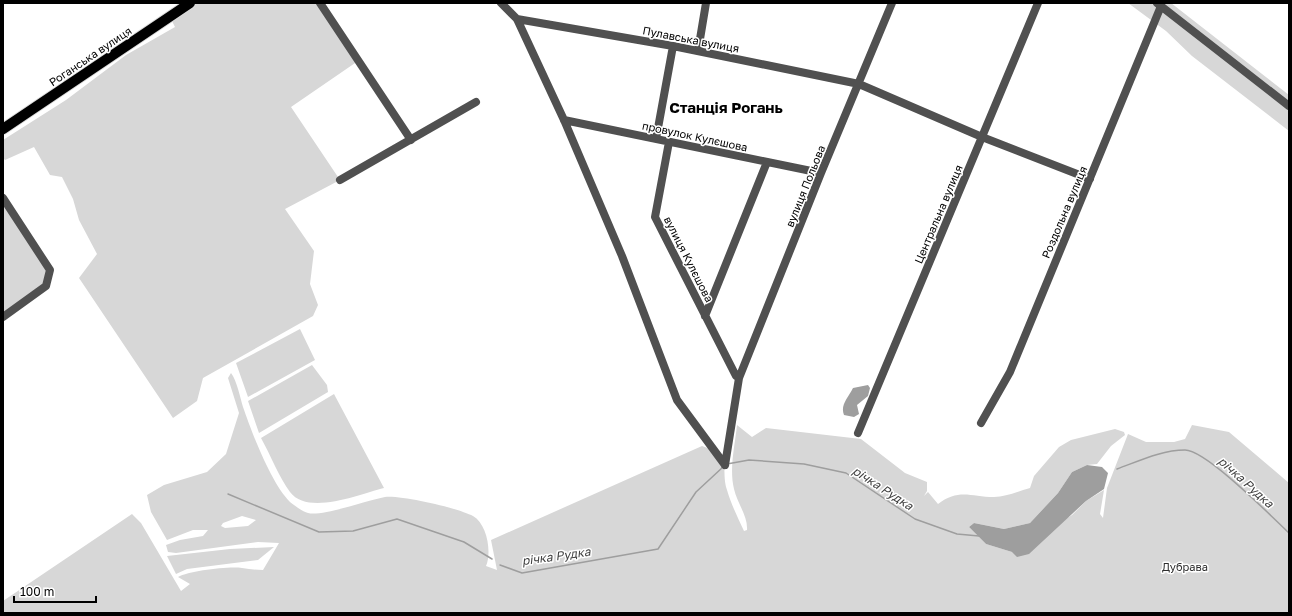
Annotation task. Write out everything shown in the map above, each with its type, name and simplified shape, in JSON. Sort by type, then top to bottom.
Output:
[{"type":"main road","name":"Роганська вулиця","points":[[3,129],[190,3]]},
{"type":"street","points":[[320,3],[411,140]]},
{"type":"street","points":[[501,3],[518,19],[564,120]]},
{"type":"street","points":[[698,51],[706,3]]},
{"type":"street","name":"вулиця Польова","points":[[564,120],[622,256],[677,400],[725,465],[739,378],[821,173],[892,3]]},
{"type":"street","name":"Центральна вулиця","points":[[858,433],[1038,3]]},
{"type":"street","points":[[1159,4],[1289,106]]},
{"type":"street","name":"Роздольна вулиця","points":[[981,423],[1010,372],[1090,179],[1159,4]]},
{"type":"street","name":"Пулавська вулиця","points":[[518,19],[673,46],[859,84],[982,137],[1090,179]]},
{"type":"street","points":[[656,139],[673,46]]},
{"type":"street","points":[[340,180],[476,102]]},
{"type":"street","name":"провулок Кулєшова","points":[[564,120],[821,173]]},
{"type":"street","name":"вулиця Кулєшова","points":[[669,142],[655,216],[736,376],[739,378]]},
{"type":"street","points":[[705,316],[767,162]]},
{"type":"street","points":[[3,198],[50,270],[46,286],[3,317]]},
{"type":"green space","points":[[190,3],[320,3],[358,61],[291,107],[340,180],[285,209],[314,251],[310,284],[318,305],[313,316],[203,378],[197,401],[173,418],[79,278],[97,254],[79,220],[73,199],[62,177],[50,175],[34,147],[5,160],[3,158],[3,140],[66,100],[126,55],[175,27],[170,17]]},
{"type":"green space","points":[[1128,3],[1171,3],[1289,95],[1289,131],[1192,56],[1166,31]]},
{"type":"green space","points":[[3,198],[50,270],[46,286],[3,317]]},
{"type":"green space","points":[[300,329],[315,360],[248,397],[236,363]]},
{"type":"green space","points":[[312,365],[327,385],[328,392],[259,433],[248,401]]},
{"type":"green space","name":"Дубрава","points":[[231,373],[237,385],[251,430],[269,470],[283,494],[296,507],[308,513],[314,514],[385,497],[393,497],[416,500],[455,509],[473,516],[482,525],[488,546],[488,560],[486,566],[497,570],[491,540],[702,446],[712,450],[722,459],[724,464],[725,482],[729,495],[744,531],[747,530],[746,520],[735,494],[732,473],[737,425],[752,437],[766,428],[861,439],[905,473],[927,482],[927,491],[924,496],[928,492],[938,504],[952,496],[965,494],[999,497],[1030,488],[1034,476],[1059,447],[1071,440],[1115,429],[1124,432],[1125,435],[1111,446],[1097,464],[1087,465],[1072,472],[1058,493],[1030,523],[1004,529],[974,523],[969,527],[986,544],[1012,552],[1072,515],[1086,501],[1104,490],[1100,514],[1103,518],[1107,488],[1128,434],[1146,442],[1174,442],[1185,439],[1192,425],[1229,432],[1289,483],[1289,613],[3,613],[3,601],[132,514],[141,523],[181,591],[190,584],[178,577],[183,575],[228,568],[263,570],[279,543],[258,542],[176,553],[168,552],[166,545],[180,540],[203,536],[208,530],[193,530],[167,540],[151,512],[147,495],[164,485],[207,472],[226,454],[239,413],[228,378]],"holes":[[[242,516],[256,520],[248,526],[225,528],[221,526],[223,523]]]},
{"type":"green space","points":[[334,394],[384,488],[348,498],[321,503],[298,499],[286,487],[261,438]]},
{"type":"green space","points":[[274,547],[258,560],[187,569],[176,574],[167,556],[230,549]]},
{"type":"shaded area","points":[[868,385],[870,388],[868,396],[857,405],[859,414],[854,417],[844,415],[843,408],[845,402],[853,388]]},
{"type":"shaded area","points":[[1087,465],[1102,467],[1108,473],[1104,489],[1086,501],[1029,554],[1017,557],[1012,552],[986,544],[969,527],[974,523],[1004,529],[1030,523],[1058,493],[1072,472]]},
{"type":"waterway","name":"річка Рудка","points":[[1117,469],[1151,456],[1176,450],[1185,450],[1195,453],[1208,461],[1238,485],[1289,533]]},
{"type":"waterway","name":"річка Рудка","points":[[727,464],[749,460],[804,464],[846,473],[915,519],[957,534],[979,536]]},
{"type":"waterway","name":"річка Рудка","points":[[500,565],[522,573],[658,549],[696,492],[723,467]]},
{"type":"waterway","name":"річка Рудка","points":[[228,494],[319,532],[353,531],[397,519],[464,542],[492,559]]},
{"type":"district","name":"Станція Рогань","points":[[726,107]]}]
